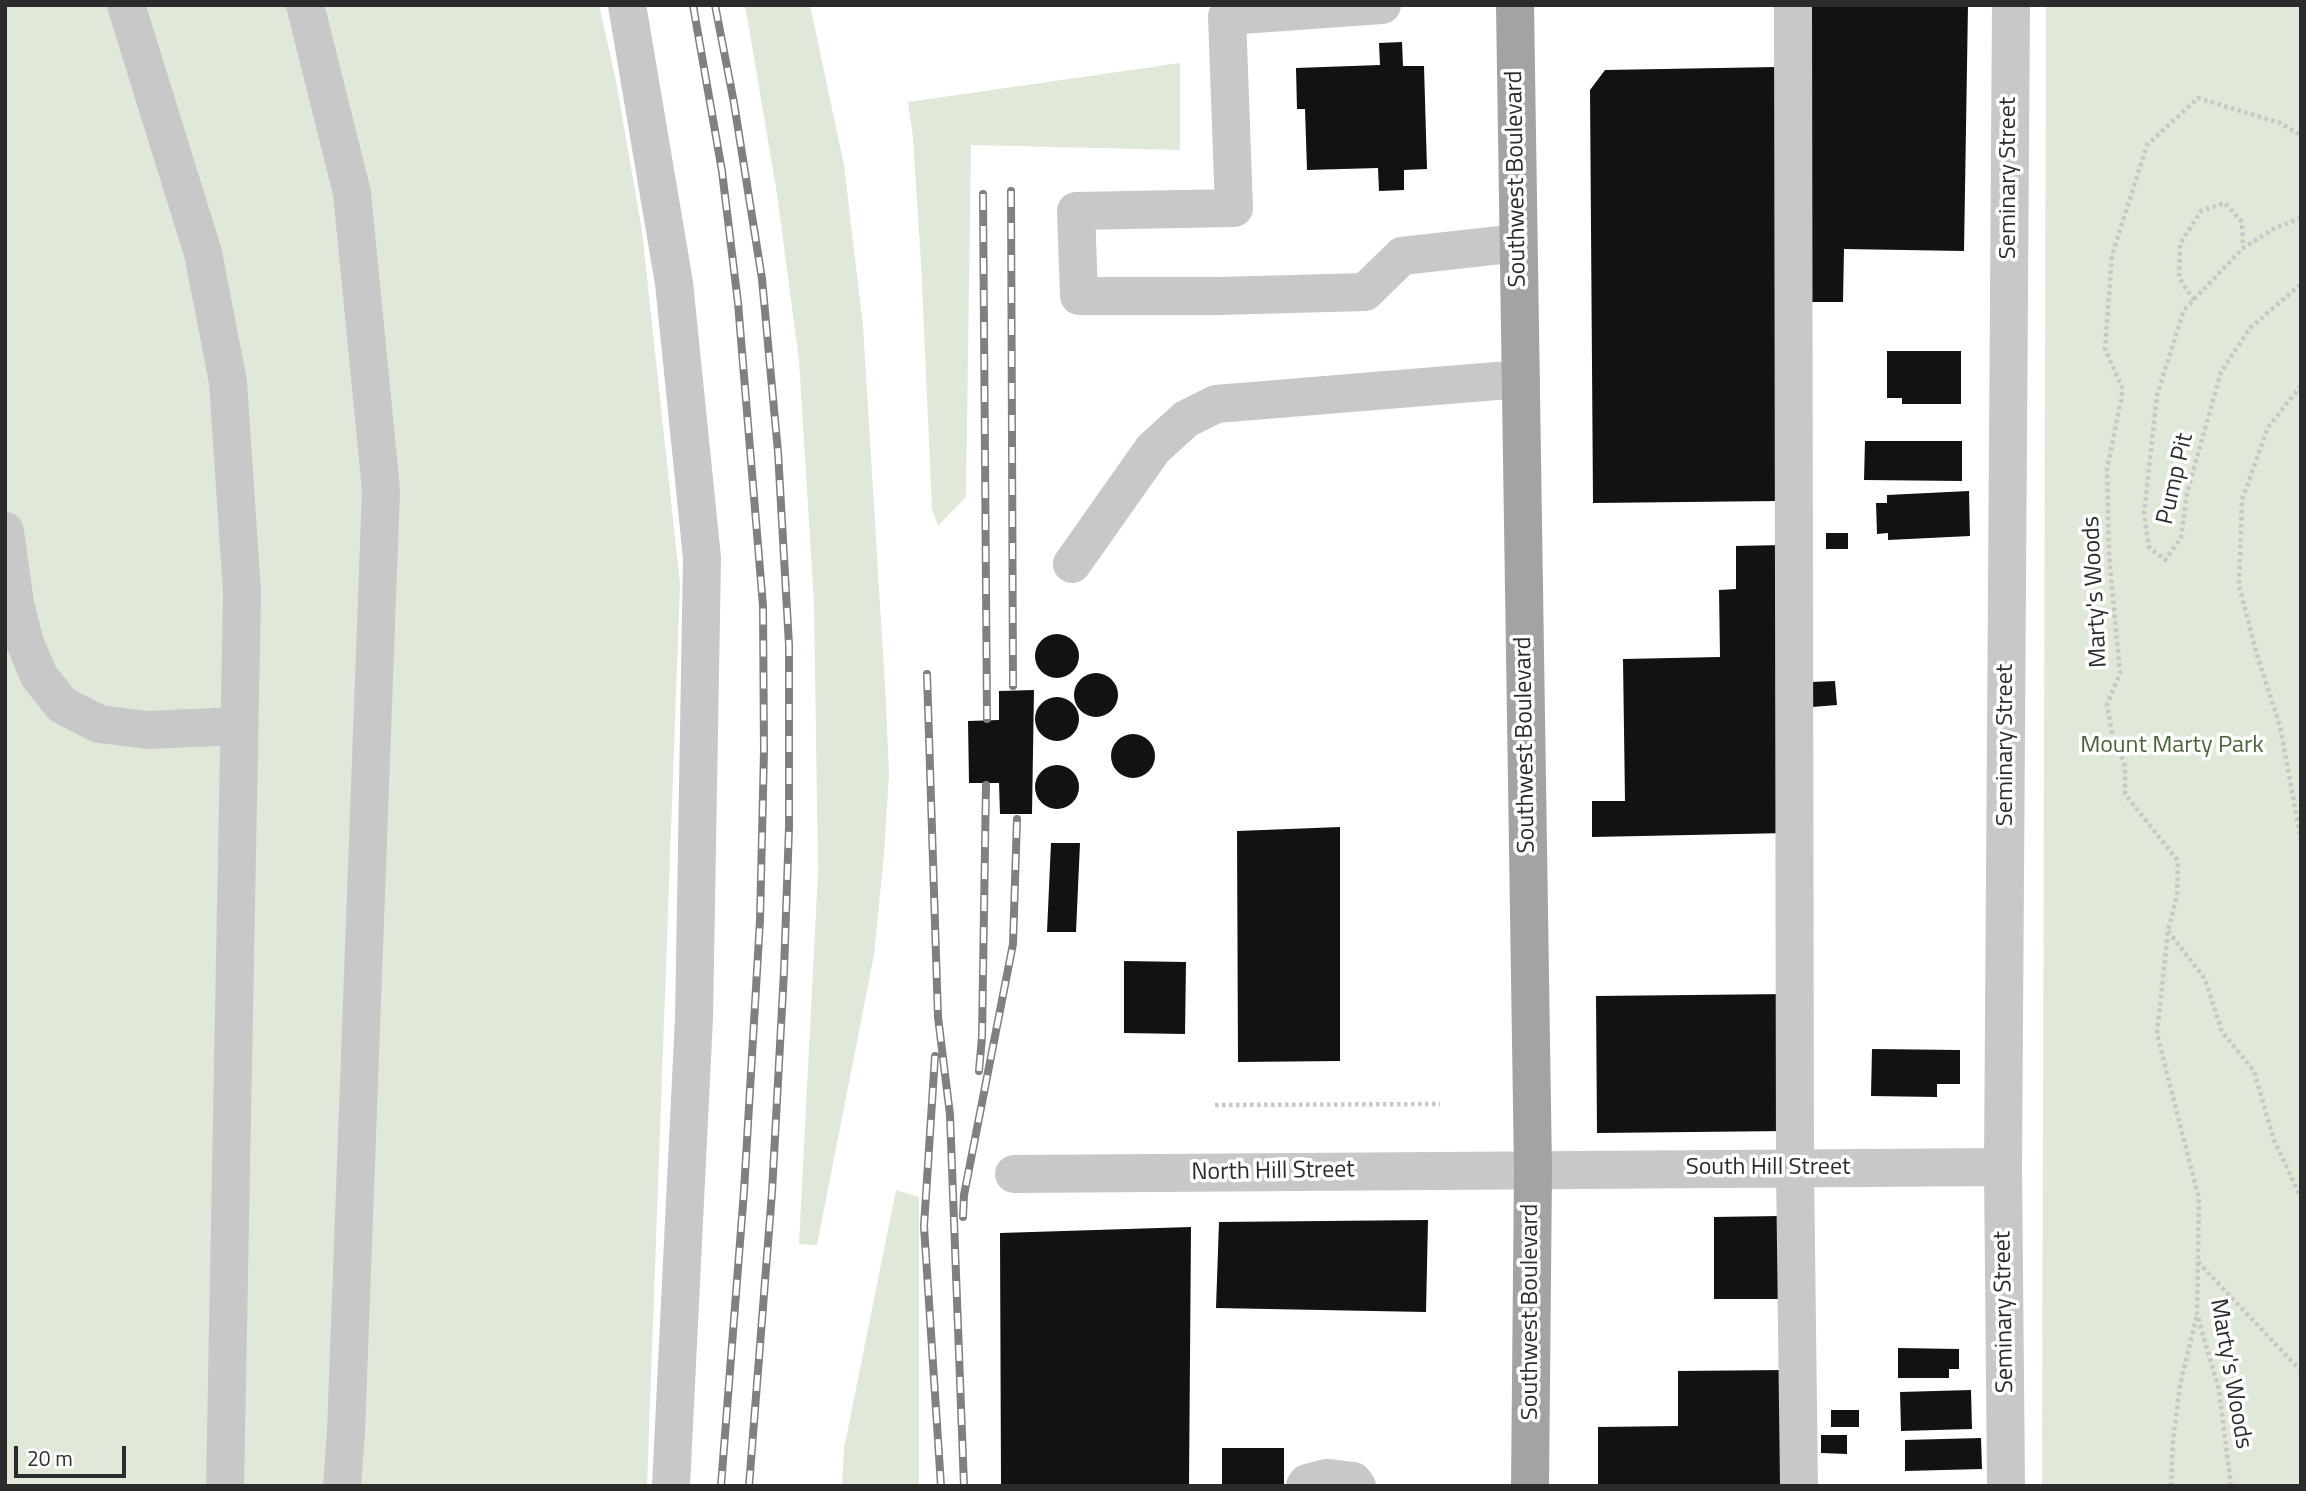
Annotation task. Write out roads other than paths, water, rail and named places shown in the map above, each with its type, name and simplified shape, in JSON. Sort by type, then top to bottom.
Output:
[{"type":"main road","name":"Southwest Boulevard","points":[[1515,5],[1533,1170],[1530,1486]]},
{"type":"street","points":[[126,5],[203,253],[228,383],[242,592],[225,1486]]},
{"type":"street","points":[[305,5],[352,194],[381,490],[342,1486]]},
{"type":"street","points":[[627,5],[674,283],[702,558],[694,1018],[671,1486]]},
{"type":"street","points":[[1382,5],[1227,16],[1234,208],[1076,211],[1079,296],[1365,292],[1402,256],[1518,243]]},
{"type":"street","points":[[1793,5],[1795,1167],[1799,1486]]},
{"type":"street","name":"Seminary Street","points":[[2006,1486],[2003,1167],[2011,5]]},
{"type":"street","points":[[1072,564],[1153,449],[1186,418],[1216,404],[1521,379]]},
{"type":"street","points":[[5,531],[15,603],[25,643],[39,676],[62,705],[99,724],[135,729],[239,726]]},
{"type":"street","name":"South Hill Street","points":[[1533,1170],[2003,1167]]},
{"type":"street","name":"North Hill Street","points":[[1014,1174],[1533,1170]]},
{"type":"street","points":[[1305,1486],[1326,1478],[1353,1481],[1357,1486]]},
{"type":"railway","points":[[693,5],[722,171],[738,303],[763,606],[764,751],[760,920],[744,1191],[721,1486]]},
{"type":"railway","points":[[715,5],[734,103],[762,279],[778,452],[789,645],[789,827],[784,971],[772,1192],[749,1486]]},
{"type":"railway","points":[[1011,191],[1013,686]]},
{"type":"railway","points":[[983,194],[987,719]]},
{"type":"railway","points":[[927,674],[938,1017],[950,1115],[964,1486]]},
{"type":"railway","points":[[979,1071],[982,1037],[986,785]]},
{"type":"railway","points":[[963,1217],[964,1195],[1013,944],[1017,819]]},
{"type":"railway","points":[[935,1056],[924,1226],[941,1486]]},
{"type":"park label","name":"Mount Marty Park","points":[[2172,746]]}]
